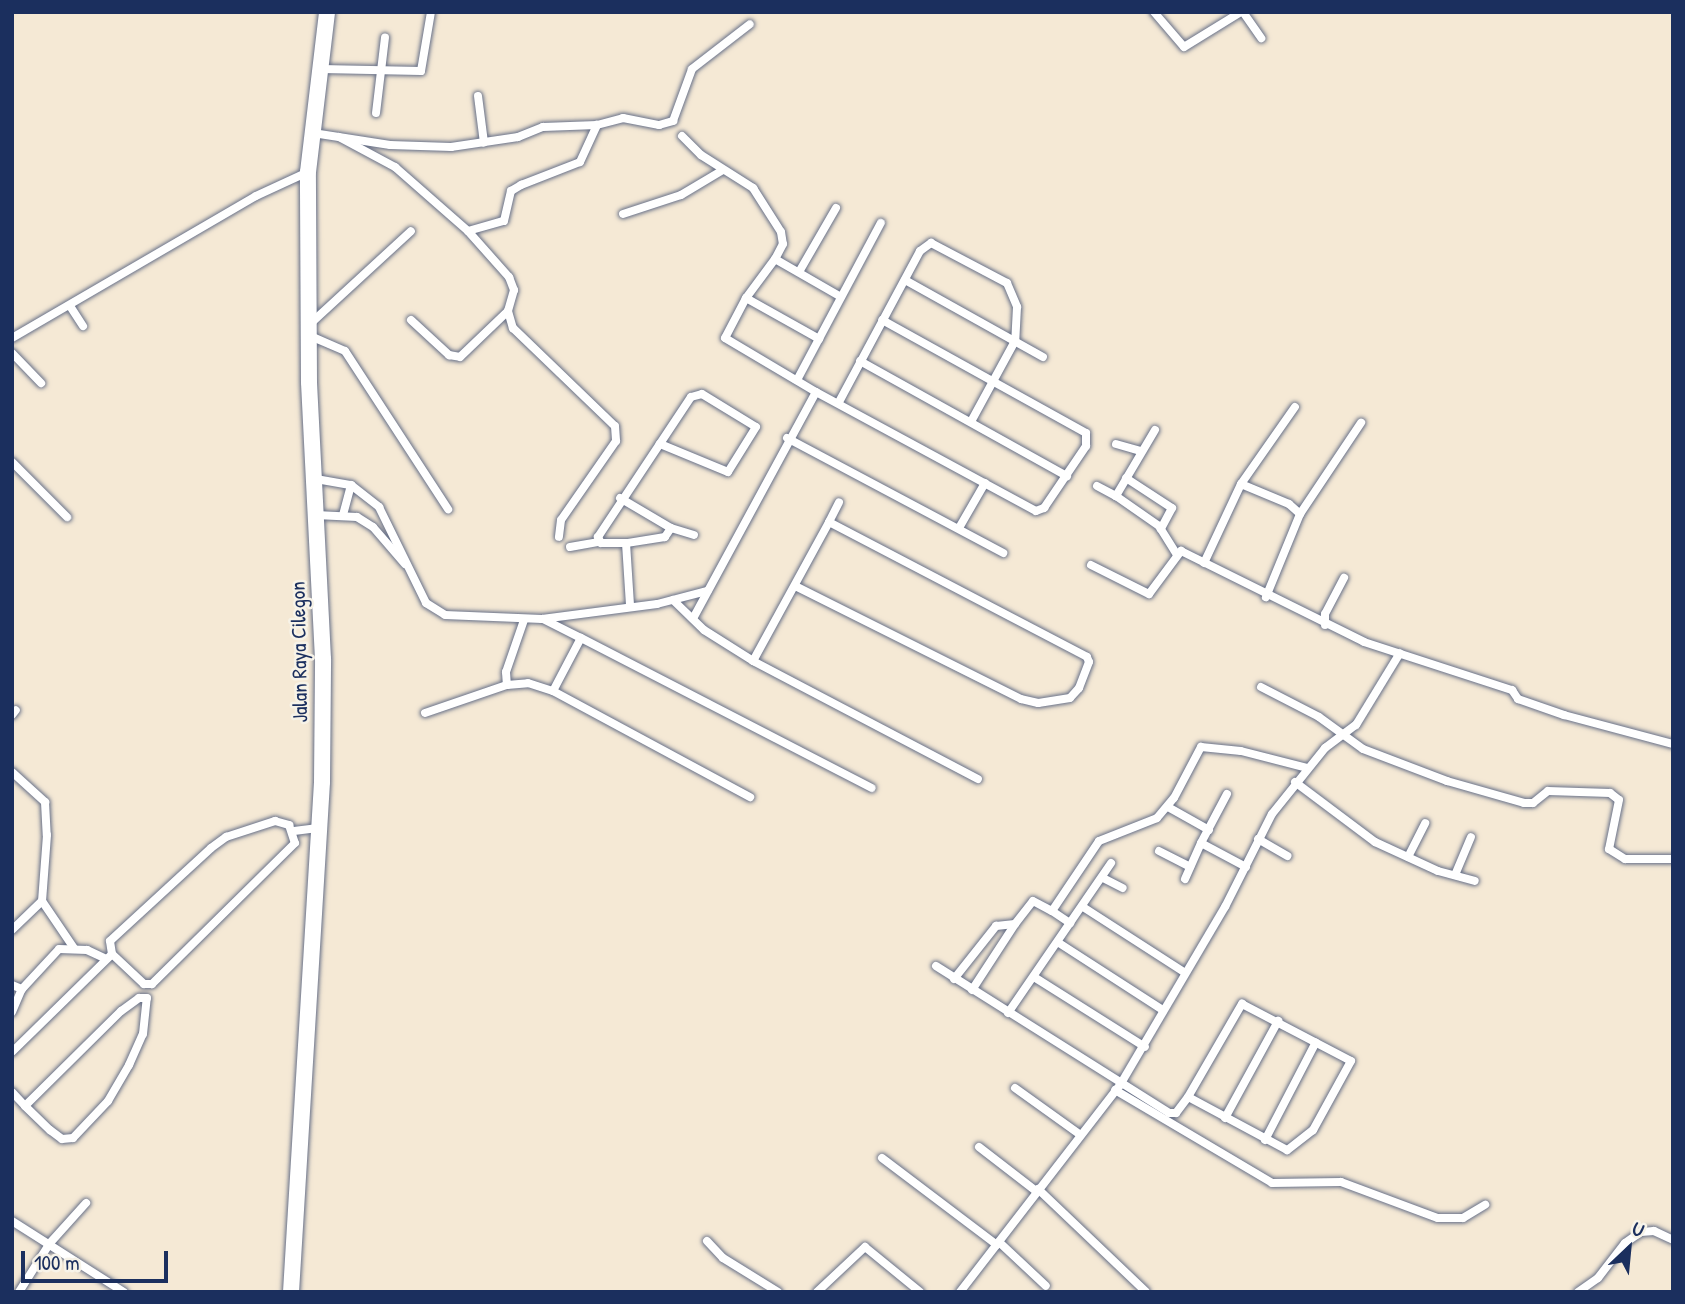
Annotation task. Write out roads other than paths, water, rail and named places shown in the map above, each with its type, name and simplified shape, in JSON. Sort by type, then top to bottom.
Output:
[{"type":"highway","name":"Jalan Raya Cilegon","points":[[291,1292],[318,828],[323,659],[308,330],[308,172],[327,12]]},
{"type":"street","points":[[321,69],[424,70],[431,12]]},
{"type":"street","points":[[1154,12],[1184,47],[1242,12],[1261,38]]},
{"type":"street","points":[[313,133],[451,148],[518,137],[543,127],[597,125],[623,118],[659,125],[673,121],[692,69],[750,24]]},
{"type":"street","points":[[376,113],[385,38]]},
{"type":"street","points":[[478,96],[484,143]]},
{"type":"street","points":[[468,231],[504,220],[510,191],[580,162],[597,125]]},
{"type":"street","points":[[682,136],[723,170],[753,188],[772,212],[783,244],[746,298],[725,338],[816,391],[1039,511],[1068,476],[1086,446],[1086,433],[882,320]]},
{"type":"street","points":[[339,137],[395,167],[468,231],[509,277],[514,300],[508,311],[460,357],[440,348],[411,320]]},
{"type":"street","points":[[623,215],[681,195],[723,170]]},
{"type":"street","points":[[12,338],[256,196],[308,172]]},
{"type":"street","points":[[799,272],[836,208]]},
{"type":"street","points":[[797,380],[881,223]]},
{"type":"street","points":[[411,231],[308,330],[345,351],[448,509]]},
{"type":"street","points":[[839,402],[924,246],[931,243],[1002,279],[1017,307],[1015,341],[972,420]]},
{"type":"street","points":[[775,259],[841,297]]},
{"type":"street","points":[[905,280],[1043,357]]},
{"type":"street","points":[[746,298],[819,339]]},
{"type":"street","points":[[70,306],[83,326]]},
{"type":"street","points":[[508,311],[513,328],[616,429],[615,441],[604,460],[561,520],[559,537]]},
{"type":"street","points":[[12,353],[41,383]]},
{"type":"street","points":[[860,361],[972,420],[1068,476]]},
{"type":"street","points":[[693,619],[788,438],[816,391]]},
{"type":"street","points":[[598,541],[621,498],[696,393],[756,427],[728,472],[660,444]]},
{"type":"street","points":[[1204,563],[1241,484],[1295,407]]},
{"type":"street","points":[[1266,597],[1300,514],[1361,423]]},
{"type":"street","points":[[1116,496],[1155,430]]},
{"type":"street","points":[[788,438],[1003,553]]},
{"type":"street","points":[[1116,444],[1141,451]]},
{"type":"street","points":[[14,467],[67,517]]},
{"type":"street","points":[[1126,478],[1172,508],[1161,529]]},
{"type":"street","points":[[316,480],[351,485],[379,507],[426,603],[436,612],[524,620],[542,619],[673,600],[708,591]]},
{"type":"street","points":[[959,528],[985,483]]},
{"type":"street","points":[[1241,484],[1289,504],[1300,514]]},
{"type":"street","points":[[343,515],[351,485]]},
{"type":"street","points":[[1097,486],[1116,496],[1161,529],[1177,555]]},
{"type":"street","points":[[621,498],[671,528],[694,535]]},
{"type":"street","points":[[753,661],[797,587],[839,502]]},
{"type":"street","points":[[316,515],[343,515],[373,527],[411,572]]},
{"type":"street","points":[[797,587],[1005,695],[1038,703],[1070,698],[1079,688],[1087,657],[829,522]]},
{"type":"street","points":[[570,547],[598,541],[626,543],[665,537],[671,528]]},
{"type":"street","points":[[626,543],[629,605]]},
{"type":"street","points":[[1091,565],[1149,594],[1181,551],[1325,625],[1399,653],[1512,690],[1518,699],[1553,712],[1673,744]]},
{"type":"street","points":[[1325,625],[1325,614],[1344,578]]},
{"type":"street","points":[[673,600],[693,619],[753,661],[978,779]]},
{"type":"street","points":[[542,619],[872,788]]},
{"type":"street","points":[[507,685],[506,672],[524,620]]},
{"type":"street","points":[[553,691],[581,638]]},
{"type":"street","points":[[960,1292],[1117,1088],[1145,1047],[1161,1009],[1245,867],[1258,839],[1307,768],[1356,725],[1399,653]]},
{"type":"street","points":[[425,713],[507,685],[528,683],[553,691],[750,797]]},
{"type":"street","points":[[1261,687],[1319,717],[1341,737],[1402,766],[1524,803],[1533,803],[1548,791],[1610,793],[1619,800],[1608,843],[1615,855],[1673,859]]},
{"type":"street","points":[[1052,911],[1099,841],[1157,818],[1168,807],[1199,751],[1207,746],[1307,768]]},
{"type":"street","points":[[12,772],[45,802],[42,901],[74,948]]},
{"type":"street","points":[[1295,782],[1346,823],[1408,857],[1475,881]]},
{"type":"street","points":[[1185,879],[1227,794]]},
{"type":"street","points":[[1168,807],[1209,830]]},
{"type":"street","points":[[12,1052],[109,957],[110,941],[226,837],[275,821],[294,831],[318,828]]},
{"type":"street","points":[[1408,857],[1425,823]]},
{"type":"street","points":[[25,1106],[285,855],[295,843],[294,831]]},
{"type":"street","points":[[1455,876],[1471,837]]},
{"type":"street","points":[[1258,839],[1287,856]]},
{"type":"street","points":[[1201,843],[1245,867]]},
{"type":"street","points":[[1159,851],[1190,867]]},
{"type":"street","points":[[1008,1013],[1059,943],[1111,863]]},
{"type":"street","points":[[1103,878],[1123,888]]},
{"type":"street","points":[[12,930],[42,901]]},
{"type":"street","points":[[972,990],[1033,901],[1070,923]]},
{"type":"street","points":[[1083,907],[1184,972]]},
{"type":"street","points":[[954,979],[993,928],[1015,924]]},
{"type":"street","points":[[1059,943],[1161,1009]]},
{"type":"street","points":[[12,1012],[22,989],[59,949],[74,948],[109,957],[148,987]]},
{"type":"street","points":[[936,966],[1117,1088],[1272,1183],[1341,1182],[1438,1219],[1462,1218],[1485,1205]]},
{"type":"street","points":[[1034,977],[1145,1047]]},
{"type":"street","points":[[12,985],[22,989]]},
{"type":"street","points":[[12,1093],[62,1139],[79,1134],[108,1101],[136,1051],[149,1003],[139,998]]},
{"type":"street","points":[[1117,1088],[1173,1114],[1188,1097],[1241,1005],[1349,1058],[1351,1064],[1309,1135],[1287,1150],[1188,1097]]},
{"type":"street","points":[[1225,1118],[1278,1021]]},
{"type":"street","points":[[1265,1140],[1316,1042]]},
{"type":"street","points":[[1015,1088],[1079,1134]]},
{"type":"street","points":[[979,1147],[1037,1190],[1146,1292]]},
{"type":"street","points":[[882,1158],[998,1243],[1046,1286]]},
{"type":"street","points":[[19,1292],[50,1243],[86,1203]]},
{"type":"street","points":[[12,1221],[124,1292]]},
{"type":"street","points":[[1578,1292],[1598,1278],[1634,1236],[1654,1231],[1673,1240]]},
{"type":"street","points":[[707,1241],[723,1258],[778,1292]]},
{"type":"street","points":[[817,1292],[860,1248],[876,1254],[920,1292]]}]
